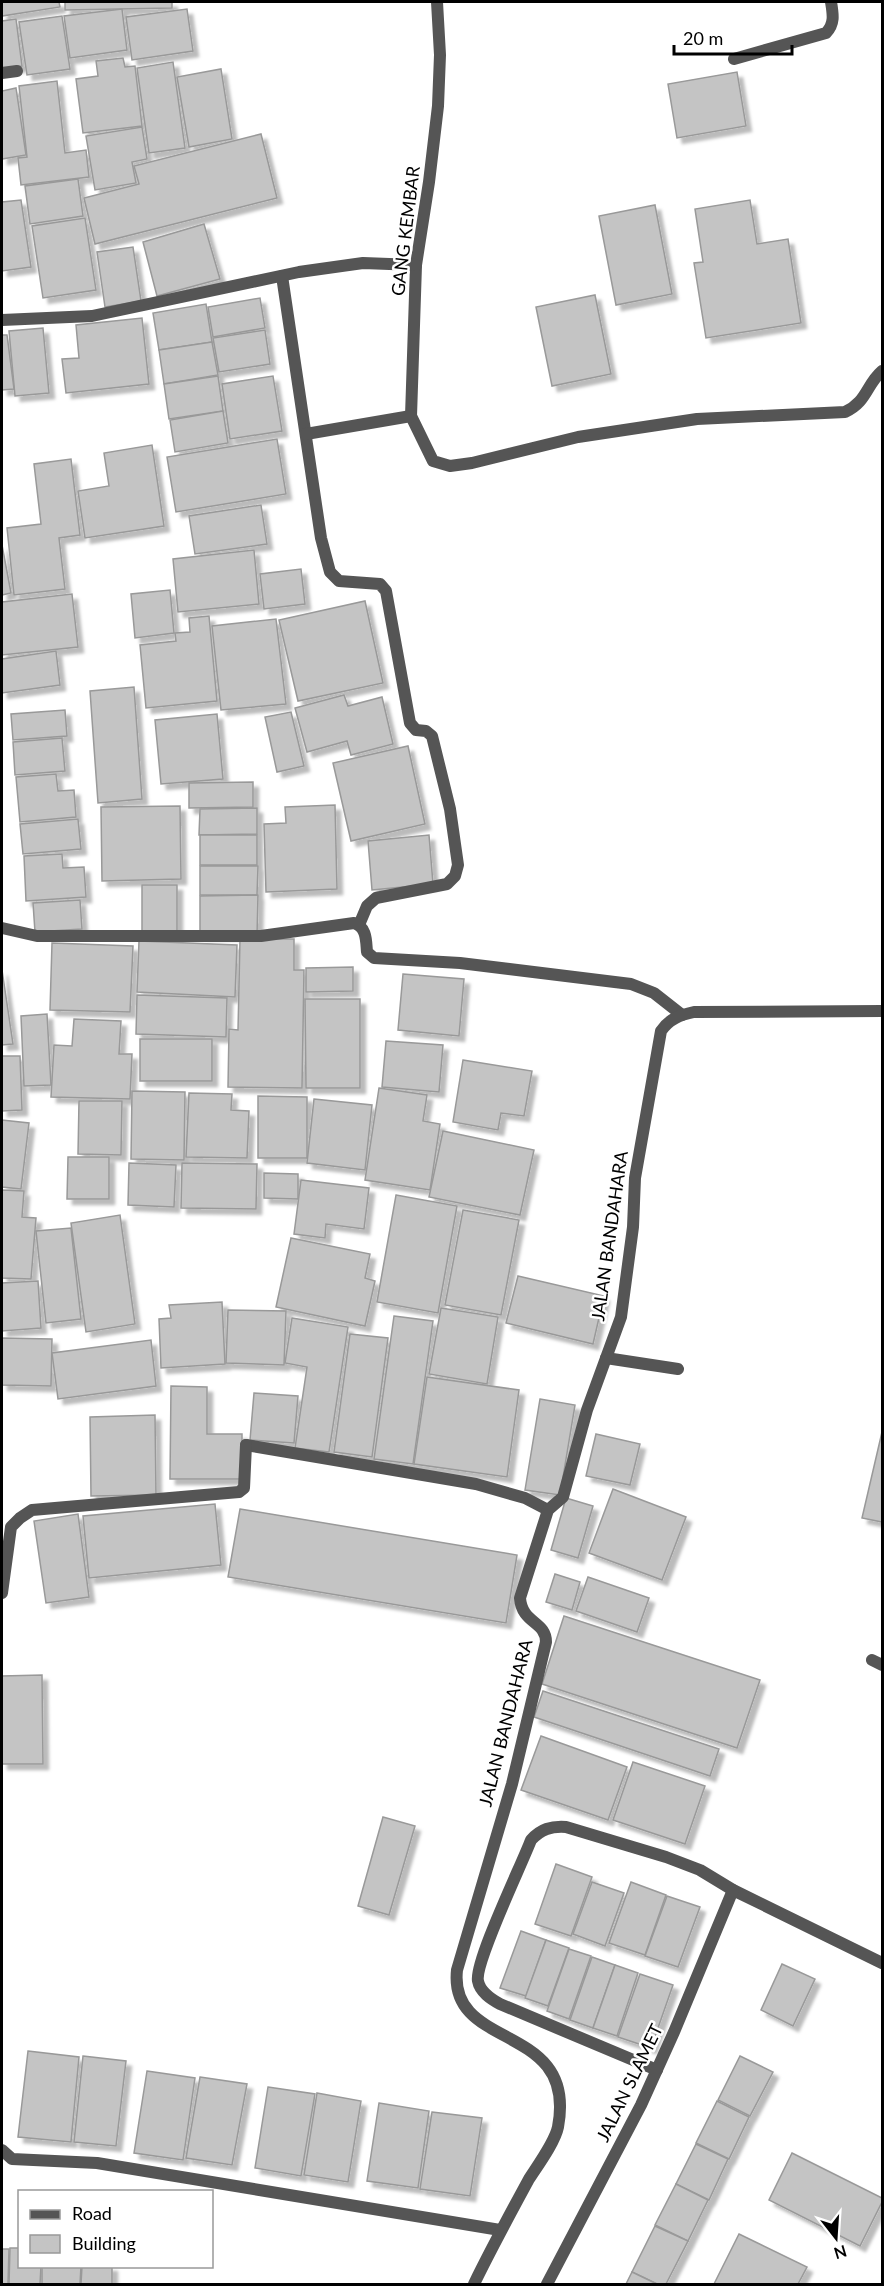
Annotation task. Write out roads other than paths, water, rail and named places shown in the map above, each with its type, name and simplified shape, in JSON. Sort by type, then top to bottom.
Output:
[{"type":"street","name":"GANG KEMBAR","points":[[437,2],[440,55],[438,106],[416,265],[411,416],[433,461],[450,466],[472,463],[578,437],[697,419],[845,412],[864,399],[871,382],[882,371]]},
{"type":"street","points":[[734,59],[826,33],[832,28],[831,2]]},
{"type":"street","points":[[2,73],[16,71]]},
{"type":"street","points":[[2,320],[92,316],[282,276],[363,263],[416,265]]},
{"type":"street","points":[[282,276],[321,538],[330,572],[339,581],[380,584],[386,591],[410,723],[416,730],[426,731],[432,735],[450,809],[458,865],[455,876],[447,884],[376,898],[367,906],[359,925]]},
{"type":"street","points":[[306,434],[411,416]]},
{"type":"street","points":[[2,928],[37,936],[261,936],[354,923],[364,930],[367,952],[374,958],[460,963],[631,984],[654,993],[682,1015],[694,1012],[882,1011]]},
{"type":"street","name":"JALAN BANDAHARA","points":[[474,2284],[500,2230],[557,2131],[561,2110],[559,2091],[552,2072],[540,2057],[472,2017],[463,2007],[455,1983],[457,1970],[512,1784],[546,1642],[546,1635],[542,1629],[523,1612],[520,1598],[548,1510],[562,1497],[588,1410],[621,1317],[633,1227],[635,1178],[661,1031],[666,1024],[682,1015]]},
{"type":"street","points":[[606,1358],[678,1369]]},
{"type":"street","points":[[2,1593],[11,1527],[32,1510],[239,1492],[244,1488],[246,1445],[476,1484],[525,1498],[548,1510]]},
{"type":"street","points":[[657,2070],[491,1999],[481,1989],[478,1981],[479,1965],[531,1840],[542,1830],[550,1827],[566,1827],[666,1857],[700,1870],[733,1890],[882,1963]]},
{"type":"street","name":"JALAN SLAMET","points":[[547,2284],[641,2105],[733,1890]]},
{"type":"street","points":[[2,2150],[12,2159],[97,2163],[500,2230]]}]
